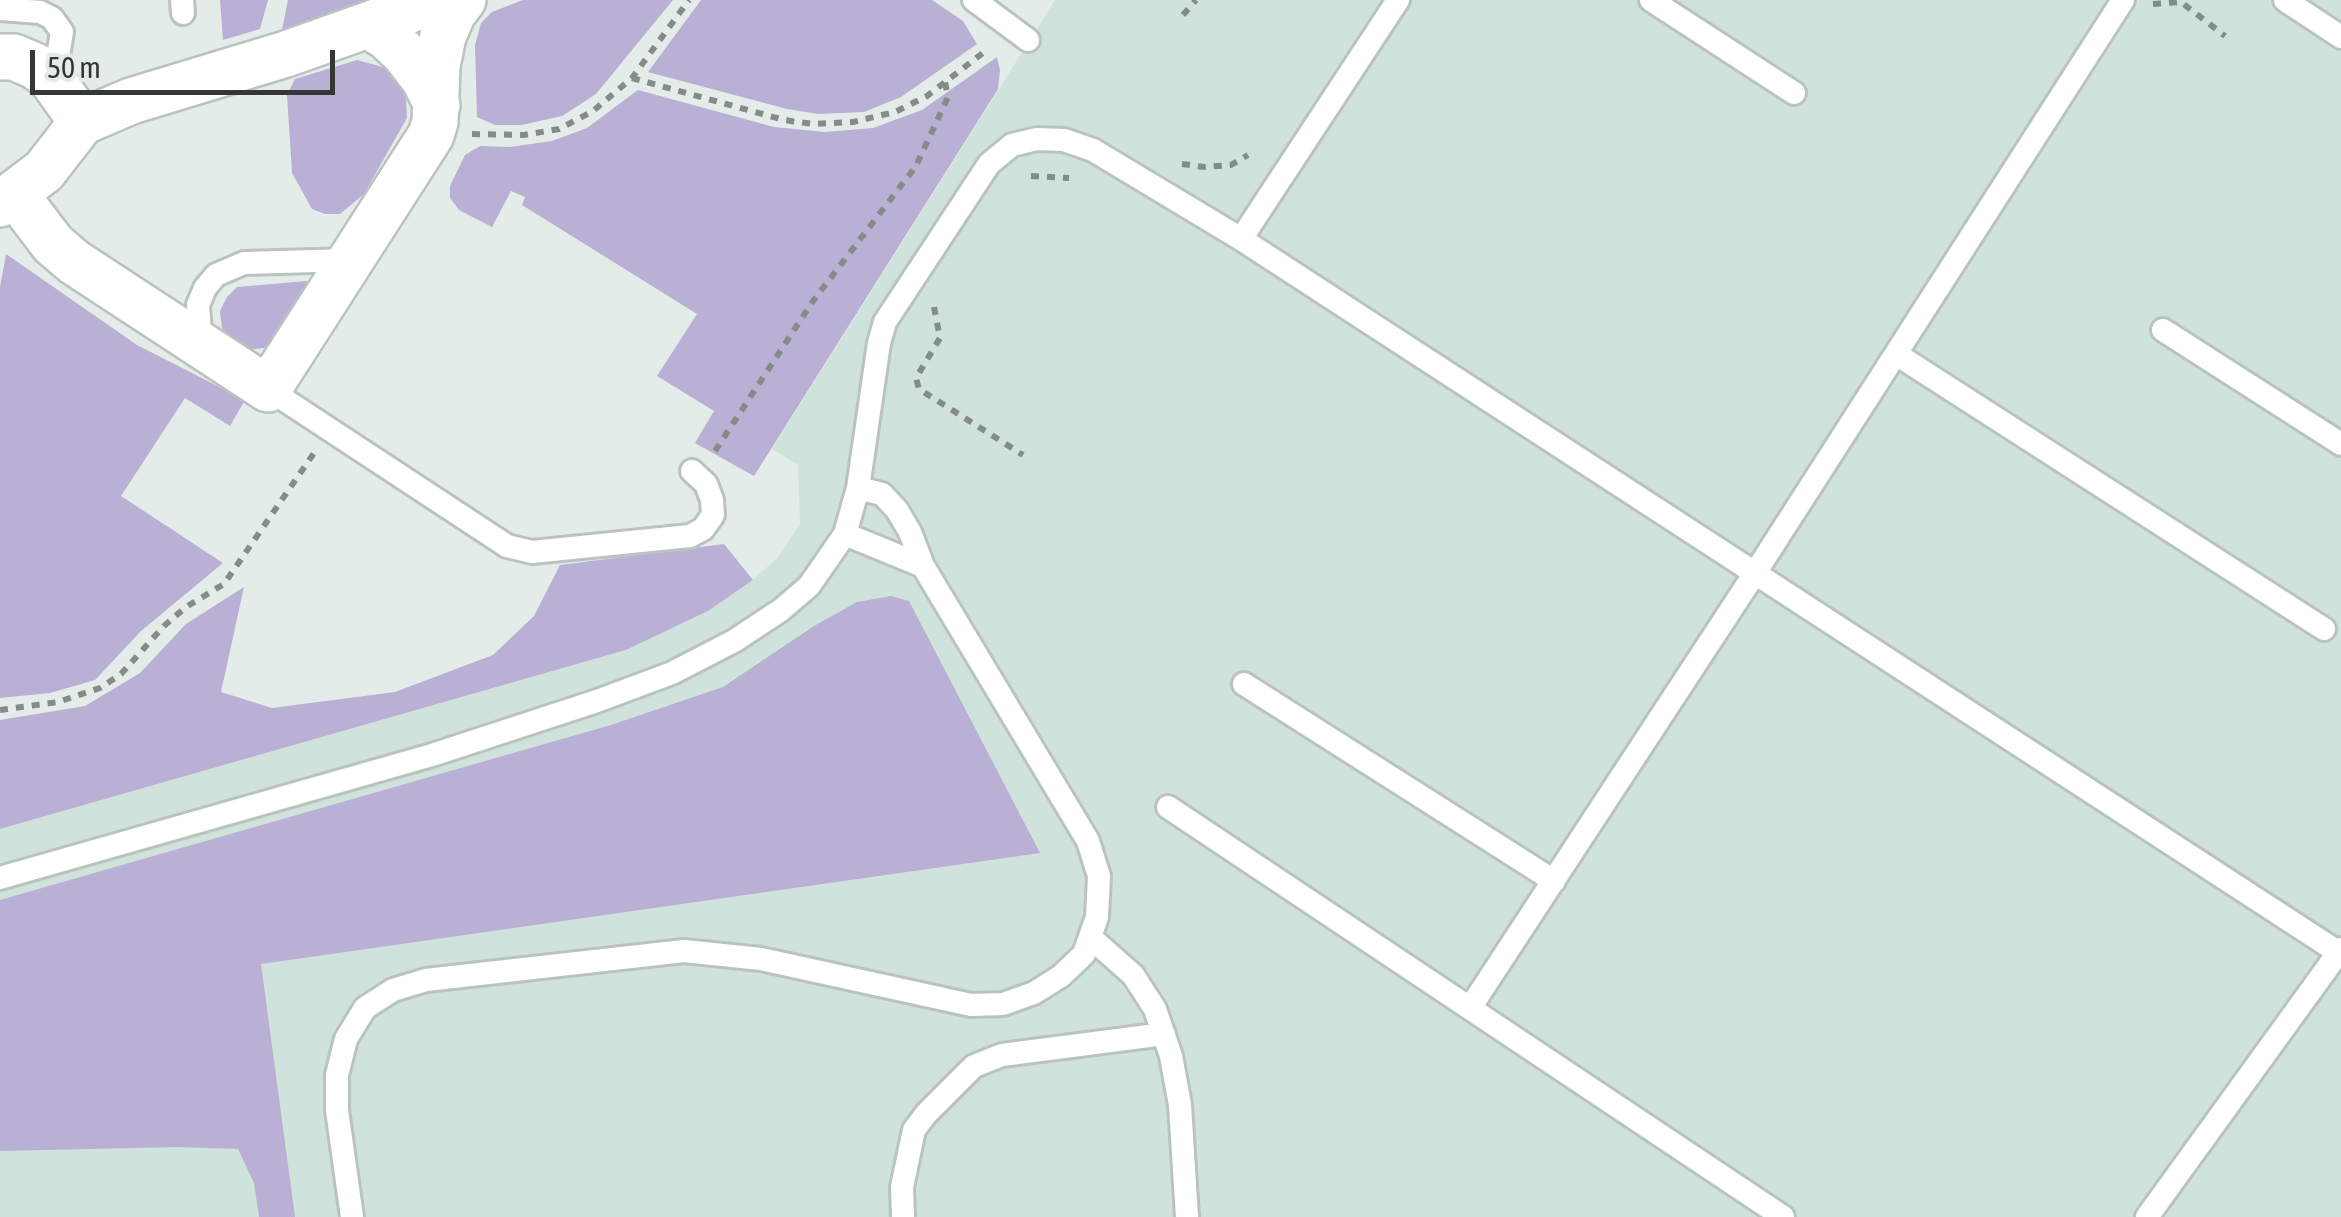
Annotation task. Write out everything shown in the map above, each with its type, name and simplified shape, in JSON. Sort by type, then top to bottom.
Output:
[{"type":"street","points":[[438,0],[131,102],[82,122],[44,171],[7,199],[74,262],[268,389],[431,135],[451,119]]},
{"type":"street","points":[[451,119],[438,66],[443,36],[452,13],[463,0]]},
{"type":"street","points":[[367,25],[404,53],[451,119]]},
{"type":"street","points":[[0,57],[25,62],[50,77],[82,122]]},
{"type":"lane","points":[[974,0],[1020,34]]},
{"type":"lane","points":[[1241,239],[1398,0]]},
{"type":"lane","points":[[1651,0],[1794,92]]},
{"type":"lane","points":[[2285,0],[2341,36]]},
{"type":"lane","points":[[1470,1008],[1896,354],[2132,6]]},
{"type":"lane","points":[[0,9],[40,12],[52,18],[62,32],[50,77]]},
{"type":"lane","points":[[0,878],[432,755],[597,702],[672,673],[734,641],[780,610],[809,586],[845,534],[858,488],[879,342],[886,322],[989,164],[1012,145],[1037,139],[1064,140],[1093,150],[1241,239],[2340,952],[2148,1217]]},
{"type":"lane","points":[[200,344],[198,306],[216,275],[244,264],[351,260]]},
{"type":"lane","points":[[2164,330],[2341,444]]},
{"type":"lane","points":[[1896,354],[2324,629]]},
{"type":"lane","points":[[268,389],[507,546],[532,552],[690,536],[703,528],[712,515],[706,484],[696,474]]},
{"type":"lane","points":[[352,1217],[336,1075],[346,1039],[365,1008],[392,990],[426,980],[684,951],[761,959],[972,1005],[1002,1004],[1034,994],[1084,954],[1097,917],[1099,876],[1088,841],[922,566],[897,510],[882,494],[858,488]]},
{"type":"lane","points":[[845,534],[922,566]]},
{"type":"lane","points":[[1244,684],[1554,880]]},
{"type":"lane","points":[[1168,807],[1784,1217]]},
{"type":"lane","points":[[1090,937],[1133,976],[1155,1009],[1164,1034],[1180,1105],[1188,1217]]},
{"type":"lane","points":[[903,1217],[902,1187],[914,1130],[974,1066],[1002,1055],[1164,1034]]},
{"type":"path","points":[[451,119],[494,137],[559,129],[593,111],[632,78],[689,0]]},
{"type":"path","points":[[1184,15],[1196,0]]},
{"type":"path","points":[[2132,6],[2181,2],[2226,36]]},
{"type":"path","points":[[632,78],[784,120],[812,124],[853,122],[895,112],[927,96],[1020,34]]},
{"type":"path","points":[[696,474],[813,301],[916,166],[948,97],[945,82]]},
{"type":"path","points":[[1172,160],[1204,167],[1232,165],[1248,155]]},
{"type":"path","points":[[1025,176],[1081,180]]},
{"type":"path","points":[[933,301],[940,338],[916,378],[919,389],[1023,455]]},
{"type":"path","points":[[0,710],[58,702],[100,688],[121,674],[164,626],[224,584],[317,448]]},
{"type":"shaded area","points":[[220,0],[268,0],[260,29],[223,40]]},
{"type":"shaded area","points":[[288,0],[375,0],[282,30]]},
{"type":"shaded area","points":[[523,0],[673,0],[596,94],[562,116],[522,125],[495,125],[477,117],[475,45],[481,23],[492,12]]},
{"type":"shaded area","points":[[701,0],[932,0],[963,21],[977,44],[901,97],[864,112],[818,114],[648,72]]},
{"type":"shaded area","points":[[1055,0],[2341,0],[2341,1217],[0,1217],[0,829],[626,650],[708,611],[753,580],[778,557],[800,524],[798,465],[772,449]]},
{"type":"shaded area","points":[[997,57],[998,89],[754,476],[695,443],[714,411],[657,376],[697,314],[522,205],[525,197],[511,191],[492,227],[459,210],[450,198],[450,186],[465,155],[480,146],[510,147],[552,141],[587,128],[638,90],[774,127],[825,132],[873,128],[922,110]]},
{"type":"shaded area","points":[[357,60],[390,69],[400,81],[407,118],[364,194],[340,214],[325,214],[312,209],[292,173],[287,95],[295,79]]},
{"type":"shaded area","points":[[6,254],[137,345],[245,400],[230,426],[185,398],[121,496],[223,563],[141,631],[95,680],[50,693],[0,698],[0,287]]},
{"type":"shaded area","points":[[307,281],[312,285],[278,340],[264,348],[246,350],[232,342],[222,328],[220,311],[237,287]]},
{"type":"shaded area","points":[[724,544],[753,580],[708,611],[626,650],[0,829],[0,720],[85,706],[140,673],[186,624],[244,587],[221,692],[272,708],[395,692],[493,655],[534,616],[560,565]]},
{"type":"shaded area","points":[[891,596],[909,601],[1040,853],[261,964],[295,1217],[259,1217],[254,1183],[238,1149],[0,1151],[0,900],[611,725],[723,687],[857,602]]}]
